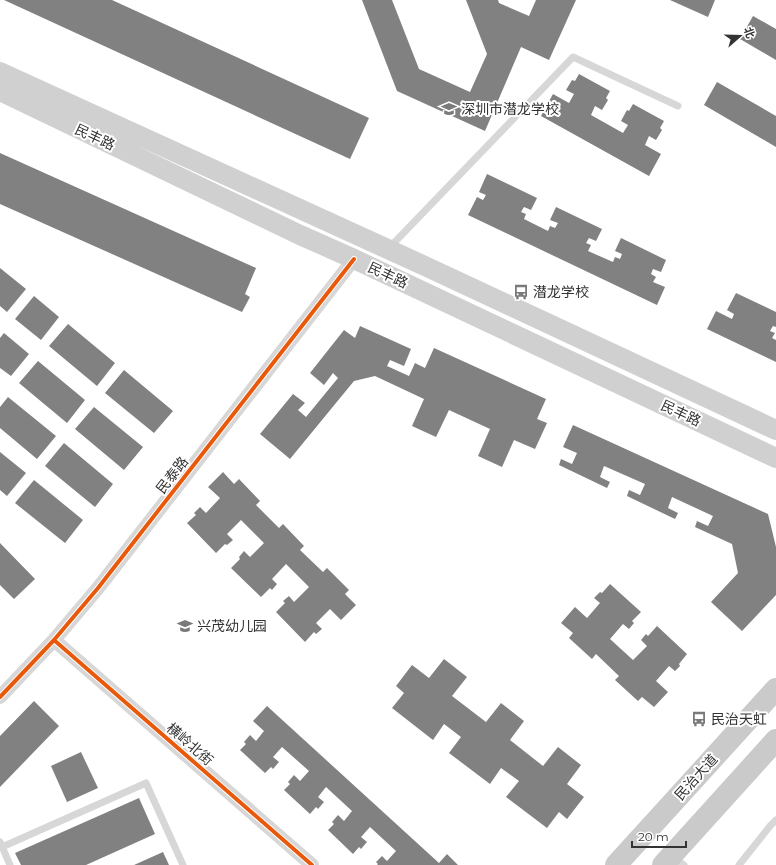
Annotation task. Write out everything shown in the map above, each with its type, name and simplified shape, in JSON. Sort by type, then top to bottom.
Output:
[{"type":"main road","name":"民丰路","points":[[0,72],[389,249],[776,430]]},
{"type":"main road","name":"民丰路","points":[[0,92],[776,458]]},
{"type":"main road","name":"民治大道","points":[[616,865],[776,689]]},
{"type":"main road","points":[[673,862],[776,740]]},
{"type":"street","name":"民泰路","points":[[0,697],[54,640],[103,582],[354,259]]},
{"type":"street","name":"横岭北街","points":[[54,640],[312,865]]},
{"type":"lane","points":[[389,249],[573,57],[678,106]]},
{"type":"lane","points":[[10,865],[1,845],[146,783],[183,865]]},
{"type":"lane","points":[[739,865],[776,820]]},
{"type":"building","points":[[4,0],[112,0],[369,118],[350,159]]},
{"type":"building","points":[[362,0],[392,0],[419,69],[470,92],[487,54],[466,0],[498,0],[499,3],[529,16],[536,0],[576,0],[549,60],[521,47],[485,131],[397,91]]},
{"type":"building","points":[[670,0],[715,0],[708,17]]},
{"type":"building","points":[[753,16],[776,29],[776,60],[740,39]]},
{"type":"building","points":[[579,74],[610,91],[606,98],[608,100],[602,110],[595,106],[591,115],[623,133],[628,125],[621,121],[627,110],[629,111],[633,104],[664,121],[660,128],[662,130],[656,140],[649,136],[645,145],[661,154],[649,176],[541,116],[553,94],[569,103],[574,94],[566,90],[572,80],[575,81]]},
{"type":"building","points":[[717,82],[776,116],[776,147],[704,105]]},
{"type":"building","points":[[0,153],[256,268],[245,294],[250,297],[242,312],[0,204]]},
{"type":"building","points":[[487,174],[537,198],[531,210],[524,207],[521,212],[526,214],[524,219],[548,231],[550,226],[555,228],[558,223],[550,220],[556,207],[602,229],[596,241],[589,238],[586,243],[591,245],[588,251],[613,262],[615,257],[620,259],[622,254],[615,251],[621,238],[666,260],[661,272],[653,269],[651,274],[656,277],[653,282],[665,287],[657,305],[468,215],[477,197],[483,200],[486,195],[479,192]]},
{"type":"building","points":[[0,268],[26,289],[7,312],[0,306]]},
{"type":"building","points":[[736,293],[776,312],[776,327],[773,326],[770,331],[775,333],[772,338],[776,340],[776,362],[707,329],[716,311],[732,319],[734,314],[727,310]]},
{"type":"building","points":[[34,296],[59,317],[41,340],[15,319]]},
{"type":"building","points":[[68,324],[115,363],[97,386],[49,346]]},
{"type":"building","points":[[360,326],[411,349],[404,366],[390,360],[387,366],[409,376],[415,363],[425,368],[434,348],[546,399],[537,419],[547,423],[535,449],[514,440],[502,467],[478,456],[490,429],[449,410],[436,437],[412,426],[424,399],[375,376],[354,381],[290,459],[260,434],[293,394],[305,403],[298,410],[306,417],[338,378],[333,373],[324,385],[310,373],[344,330],[355,338]]},
{"type":"building","points":[[4,333],[29,354],[11,376],[0,368],[0,338]]},
{"type":"building","points":[[38,361],[85,400],[67,423],[19,383]]},
{"type":"building","points":[[124,370],[173,411],[154,433],[105,393]]},
{"type":"building","points":[[8,397],[56,436],[37,459],[0,428],[0,407]]},
{"type":"building","points":[[94,407],[143,447],[124,470],[75,429]]},
{"type":"building","points":[[573,425],[768,514],[776,547],[776,595],[742,631],[711,602],[738,573],[732,544],[695,527],[697,521],[708,526],[713,516],[672,497],[668,508],[678,513],[675,519],[627,496],[629,490],[640,495],[645,484],[604,466],[600,477],[610,482],[607,488],[559,465],[561,459],[572,464],[577,453],[563,447]]},
{"type":"building","points":[[64,443],[113,484],[95,507],[45,466]]},
{"type":"building","points":[[0,452],[26,473],[7,496],[0,490]]},
{"type":"building","points":[[223,472],[234,484],[239,479],[260,501],[256,505],[279,528],[283,524],[304,546],[300,550],[323,572],[327,568],[349,590],[345,594],[356,605],[341,620],[330,609],[316,623],[322,629],[316,634],[314,632],[305,642],[276,612],[285,603],[283,601],[289,596],[294,602],[309,587],[286,564],[272,579],[277,584],[272,590],[270,588],[261,597],[231,568],[240,559],[239,557],[244,551],[250,557],[264,543],[241,520],[227,534],[233,540],[227,545],[225,544],[216,553],[187,523],[196,515],[194,513],[200,507],[206,513],[220,498],[208,487]]},
{"type":"building","points":[[34,480],[83,520],[65,543],[15,503]]},
{"type":"building","points":[[0,543],[35,579],[14,599],[0,585]]},
{"type":"building","points":[[610,584],[641,612],[632,621],[634,623],[629,629],[623,624],[610,639],[633,660],[647,646],[641,640],[646,634],[648,636],[657,626],[687,654],[679,664],[680,666],[675,671],[669,666],[656,681],[668,692],[654,707],[642,697],[638,701],[615,680],[619,676],[596,654],[592,659],[569,638],[573,633],[561,623],[575,607],[587,618],[600,603],[594,598],[600,592],[602,593]]},
{"type":"building","points":[[444,659],[467,677],[452,696],[486,722],[501,703],[524,721],[510,740],[543,766],[558,747],[581,765],[567,784],[584,797],[567,819],[559,812],[547,828],[506,797],[519,781],[501,768],[490,784],[449,753],[461,737],[444,724],[433,740],[392,708],[404,693],[396,686],[412,665],[429,678]]},
{"type":"building","points":[[34,701],[59,726],[0,787],[0,736]]},
{"type":"building","points":[[267,706],[439,863],[447,854],[458,865],[377,865],[378,864],[376,862],[382,856],[387,861],[396,851],[370,827],[361,837],[367,842],[361,849],[359,847],[353,854],[328,830],[334,824],[332,822],[338,815],[344,821],[352,811],[326,787],[318,797],[324,802],[318,809],[316,807],[310,814],[284,790],[290,784],[288,782],[294,775],[300,781],[309,771],[282,747],[273,757],[279,762],[273,769],[271,767],[265,773],[240,750],[246,744],[244,742],[250,735],[256,741],[264,731],[253,721]]},
{"type":"building","points":[[81,752],[98,788],[67,802],[51,766]]},
{"type":"building","points":[[139,798],[155,834],[86,865],[21,865],[15,853]]},
{"type":"building","points":[[163,852],[169,865],[134,865]]},
{"type":"cycle path","points":[[0,697],[54,640],[98,588],[354,259]]},
{"type":"cycle path","points":[[54,640],[312,865]]},
{"type":"place","name":"深圳市潜龙学校","points":[[449,109]]},
{"type":"place","name":"潜龙学校","points":[[521,292]]},
{"type":"place","name":"兴茂幼儿园","points":[[185,626]]},
{"type":"place","name":"民治天虹","points":[[699,719]]}]
